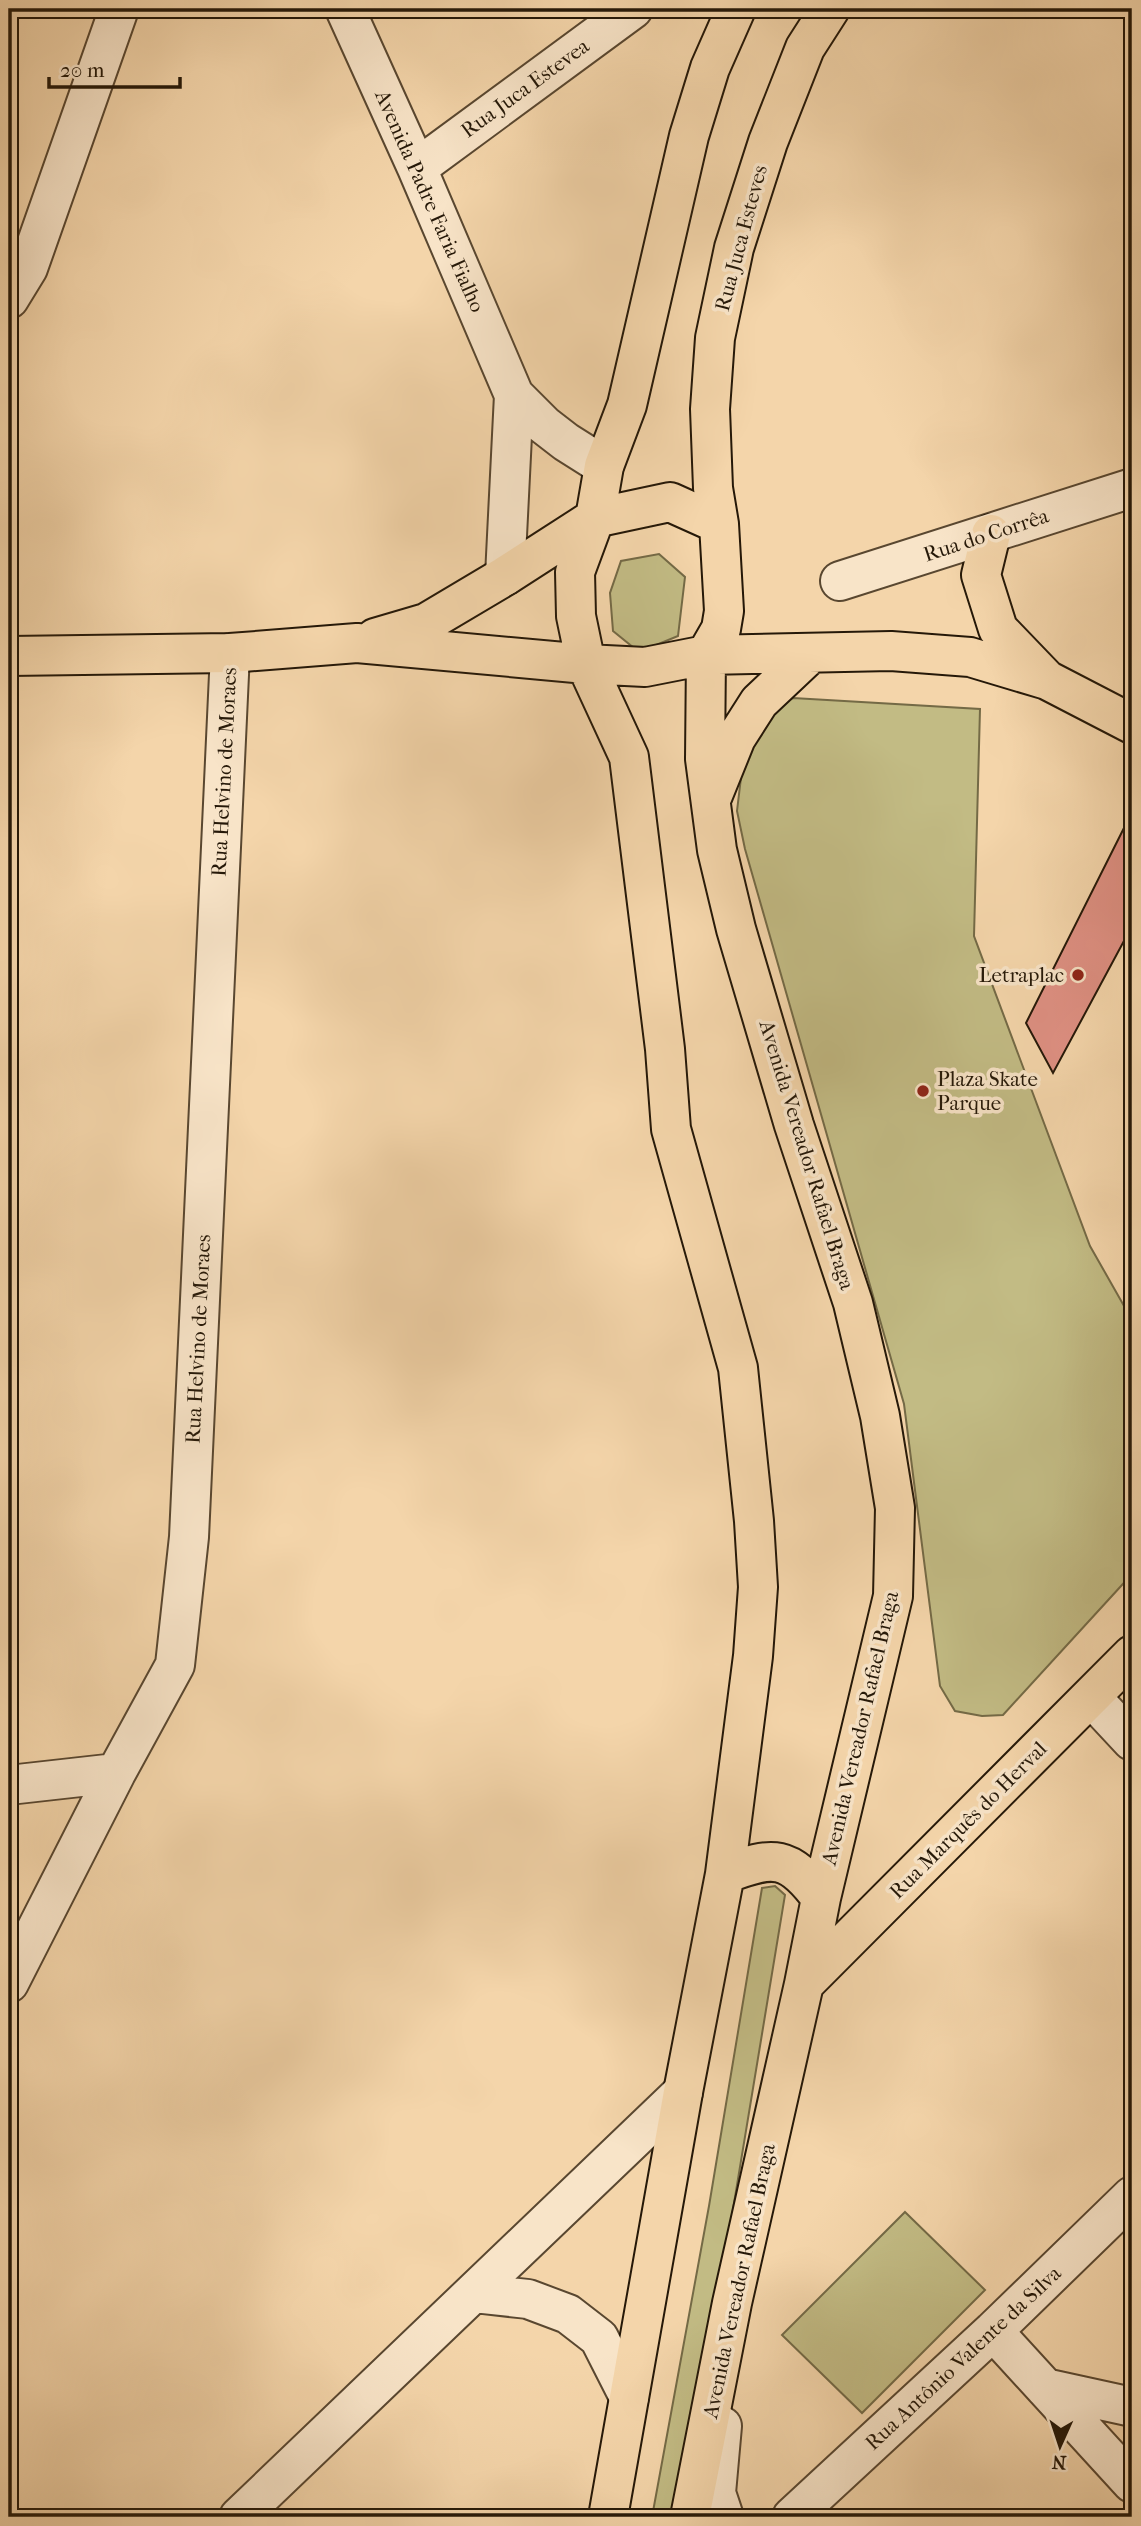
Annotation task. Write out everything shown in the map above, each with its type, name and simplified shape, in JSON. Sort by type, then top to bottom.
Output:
[{"type":"main road","name":"Rua Juca Esteves","points":[[706,655],[721,629],[724,611],[719,524],[713,488],[710,409],[715,338],[734,248],[768,142],[805,48],[830,9]]},
{"type":"main road","points":[[608,2517],[683,2092],[725,1874],[753,1656],[758,1587],[738,1368],[671,1129],[665,1049],[629,757],[586,664],[576,616],[575,572],[595,518],[604,466],[627,404],[689,136],[725,18]]},
{"type":"main road","points":[[357,643],[426,623],[595,518],[670,502],[719,524]]},
{"type":"main road","points":[[991,534],[981,575],[999,629],[1047,680]]},
{"type":"main road","points":[[9,656],[230,653],[357,643],[645,667],[706,655],[891,651],[970,657],[1047,680],[1132,724]]},
{"type":"main road","points":[[711,800],[736,738],[759,702],[811,653]]},
{"type":"main road","name":"Avenida Vereador Rafael Braga","points":[[690,2517],[732,2303],[821,1898],[893,1597],[895,1508],[880,1416],[853,1303],[794,1125],[736,929],[717,850],[705,759],[706,655]]},
{"type":"main road","name":"Rua Marquês do Herval","points":[[804,1984],[1132,1656]]},
{"type":"main road","points":[[725,1874],[754,1863],[783,1863],[804,1875],[821,1898]]},
{"type":"street","points":[[9,299],[27,268],[119,9]]},
{"type":"street","name":"Avenida Padre Faria Fialho","points":[[345,9],[417,167],[514,395],[544,425],[604,466]]},
{"type":"street","name":"Rua Juca Estevea","points":[[417,167],[633,9]]},
{"type":"street","name":"Avenida Padre Faria Fialho","points":[[505,576],[514,395]]},
{"type":"street","name":"Rua do Corrêa","points":[[840,581],[1132,488]]},
{"type":"street","name":"Rua Helvino de Moraes","points":[[9,1983],[116,1773],[175,1665],[189,1537],[230,653]]},
{"type":"street","points":[[1091,1697],[1132,1741]]},
{"type":"street","points":[[9,1785],[116,1773]]},
{"type":"street","points":[[239,2517],[683,2092]]},
{"type":"street","name":"Rua Antônio Valente da Silva","points":[[792,2517],[993,2331],[1132,2196]]},
{"type":"street","points":[[474,2292],[528,2299],[568,2314],[598,2338],[629,2397]]},
{"type":"street","points":[[724,2517],[716,2493],[732,2303]]},
{"type":"street","points":[[993,2331],[1132,2483]]},
{"type":"street","points":[[1045,2388],[1132,2407]]},
{"type":"shaded area","points":[[659,554],[685,577],[678,636],[639,652],[613,631],[610,593],[621,561]]},
{"type":"shaded area","name":"Plaza Skate Parque","points":[[793,698],[980,709],[974,936],[1090,1246],[1132,1320],[1132,1574],[1003,1715],[982,1716],[955,1711],[940,1686],[904,1404],[745,849],[737,811],[743,761],[757,721]]},
{"type":"shaded area","points":[[775,1886],[785,1895],[715,2318],[671,2517],[652,2517],[709,2206],[762,1888]]},
{"type":"shaded area","points":[[905,2212],[985,2290],[862,2413],[782,2335]]},
{"type":"building","name":"Letraplac","points":[[1132,812],[1132,926],[1053,1073],[1026,1023]]},
{"type":"place","name":"Letraplac","points":[[1078,975]]},
{"type":"place","name":"Plaza Skate Parque","points":[[923,1091]]}]
